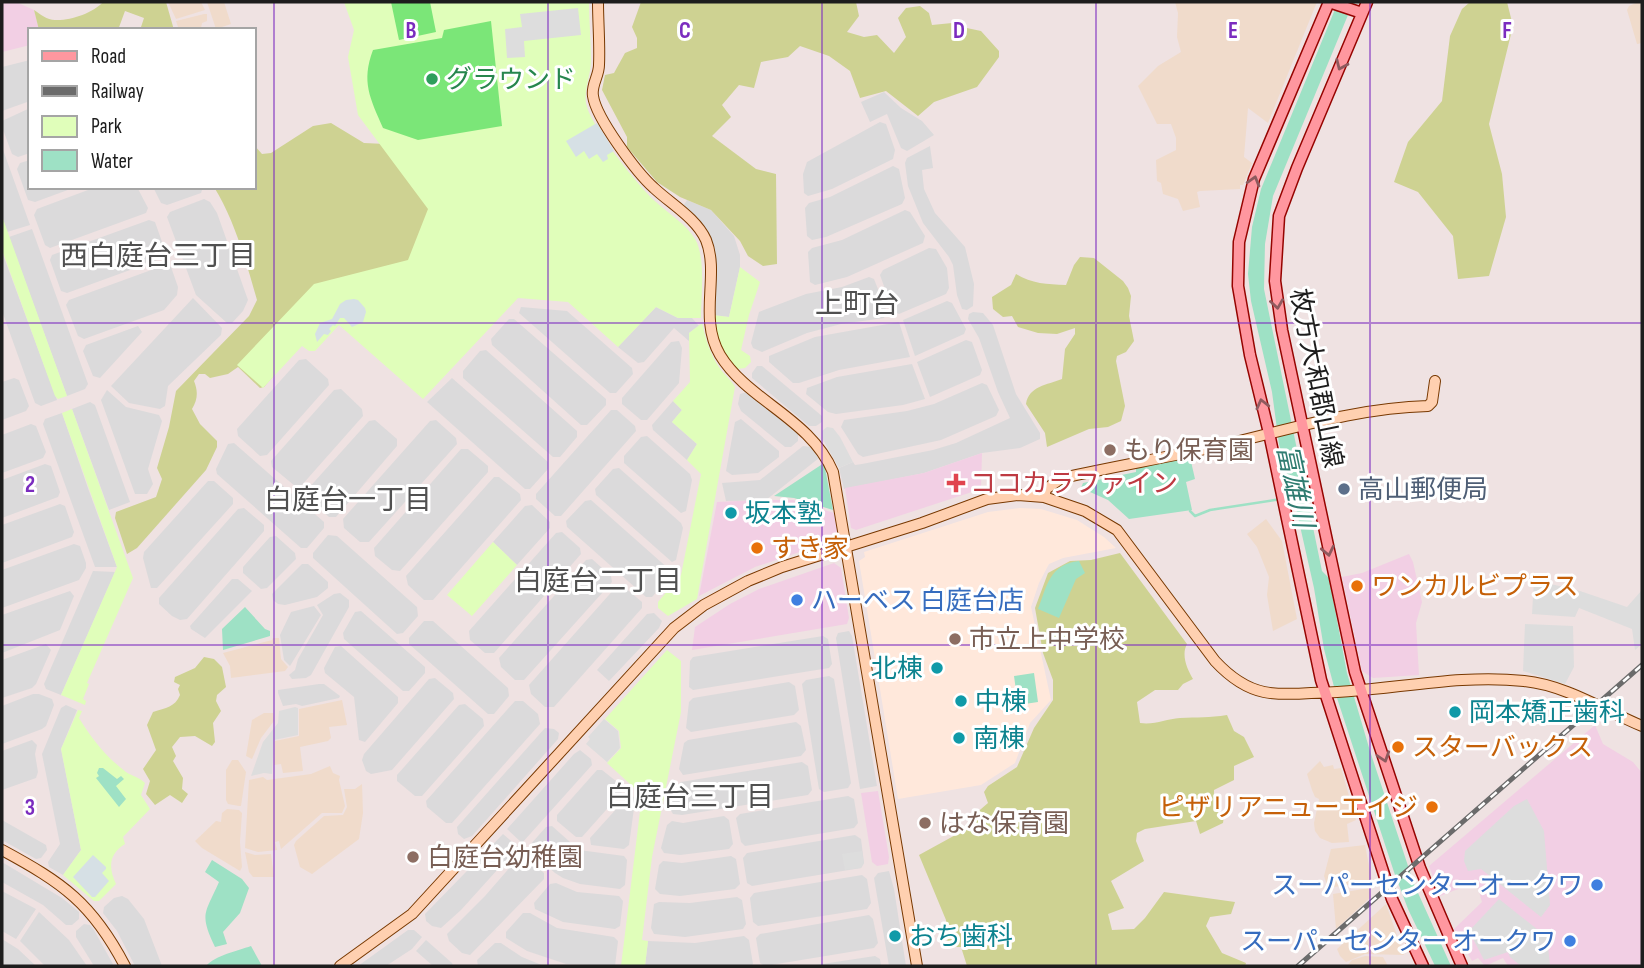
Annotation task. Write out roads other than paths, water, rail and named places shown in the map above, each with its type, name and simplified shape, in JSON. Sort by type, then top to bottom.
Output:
[{"type":"main road","points":[[1364,7],[1329,2],[1254,178],[1239,242],[1238,286],[1250,355],[1325,694],[1392,899],[1423,966]]},
{"type":"main road","name":"枚方大和郡山線","points":[[1364,7],[1279,216],[1275,281],[1277,305],[1355,672],[1420,868],[1462,966]]},
{"type":"street","points":[[598,2],[599,69],[592,94],[597,110],[638,171],[702,233],[708,248],[710,328],[720,354],[743,379],[810,436],[822,450],[833,472],[917,966]]},
{"type":"street","points":[[1044,497],[1046,489],[1062,478],[1380,409],[1428,407],[1432,402],[1436,381]]},
{"type":"street","points":[[340,966],[412,914],[674,628],[704,604],[748,581],[987,499],[1018,495],[1044,497],[1085,511],[1116,530],[1225,672],[1261,691],[1325,694],[1463,681],[1527,681],[1555,687],[1642,726]]},
{"type":"street","points":[[2,850],[60,884],[91,912],[110,938],[125,966]]},
{"type":"water","name":"富雄川","points":[[1338,2],[1356,2],[1348,15],[1273,196],[1265,244],[1264,289],[1322,571],[1329,578],[1347,673],[1414,884],[1451,966],[1435,966],[1408,909],[1337,698],[1324,649],[1314,588],[1293,495],[1279,444],[1272,392],[1251,301],[1248,274],[1252,227],[1261,189]]},
{"type":"water","points":[[1190,457],[1195,479],[1186,482],[1192,510],[1129,519],[1108,500],[1081,488],[1083,483]]},
{"type":"water","points":[[824,463],[833,510],[794,498],[774,496]]},
{"type":"water","points":[[1079,561],[1085,573],[1076,579],[1059,618],[1038,609],[1047,584],[1056,571],[1062,566]]},
{"type":"water","points":[[245,607],[270,631],[270,636],[223,650],[222,629]]},
{"type":"water","points":[[1034,673],[1038,702],[1018,705],[1014,676]]},
{"type":"water","points":[[99,768],[117,779],[121,776],[124,779],[116,786],[126,799],[119,807],[96,778],[99,776]]},
{"type":"water","points":[[212,860],[242,879],[249,888],[240,913],[223,932],[227,944],[215,947],[206,920],[207,908],[219,882],[205,872]]},
{"type":"water","points":[[251,946],[262,966],[206,966],[221,956]]},
{"type":"waterway","name":"富雄川","points":[[1190,511],[1195,516],[1210,510],[1281,499]]},
{"type":"railway","points":[[1298,966],[1642,665]]},
{"type":"place","name":"グラウンド","points":[[432,79]]},
{"type":"place","name":"もり保育園","points":[[1110,450]]},
{"type":"place","name":"ココカラファイン","points":[[956,483]]},
{"type":"place","name":"高山郵便局","points":[[1344,489]]},
{"type":"place","name":"坂本塾","points":[[731,513]]},
{"type":"place","name":"すき家","points":[[757,548]]},
{"type":"place","name":"ワンカルビプラス","points":[[1357,586]]},
{"type":"place","name":"ハーベス 白庭台店","points":[[797,600]]},
{"type":"place","name":"市立上中学校","points":[[955,639]]},
{"type":"place","name":"北棟","points":[[937,668]]},
{"type":"place","name":"中棟","points":[[961,701]]},
{"type":"place","name":"岡本矯正歯科","points":[[1455,712]]},
{"type":"place","name":"南棟","points":[[959,738]]},
{"type":"place","name":"スターバックス","points":[[1398,747]]},
{"type":"place","name":"ピザリアニューエイジ","points":[[1432,807]]},
{"type":"place","name":"はな保育園","points":[[925,823]]},
{"type":"place","name":"白庭台幼稚園","points":[[413,857]]},
{"type":"place","name":"スーパーセンターオークワ","points":[[1597,885]]},
{"type":"place","name":"おち歯科","points":[[895,936]]},
{"type":"place","name":"スーパーセンター オークワ","points":[[1570,941]]},
{"type":"district","name":"西白庭台三丁目","points":[[158,255]]},
{"type":"district","name":"上町台","points":[[857,303]]},
{"type":"district","name":"白庭台一丁目","points":[[348,499]]},
{"type":"district","name":"白庭台二丁目","points":[[598,580]]},
{"type":"district","name":"白庭台三丁目","points":[[690,796]]}]
